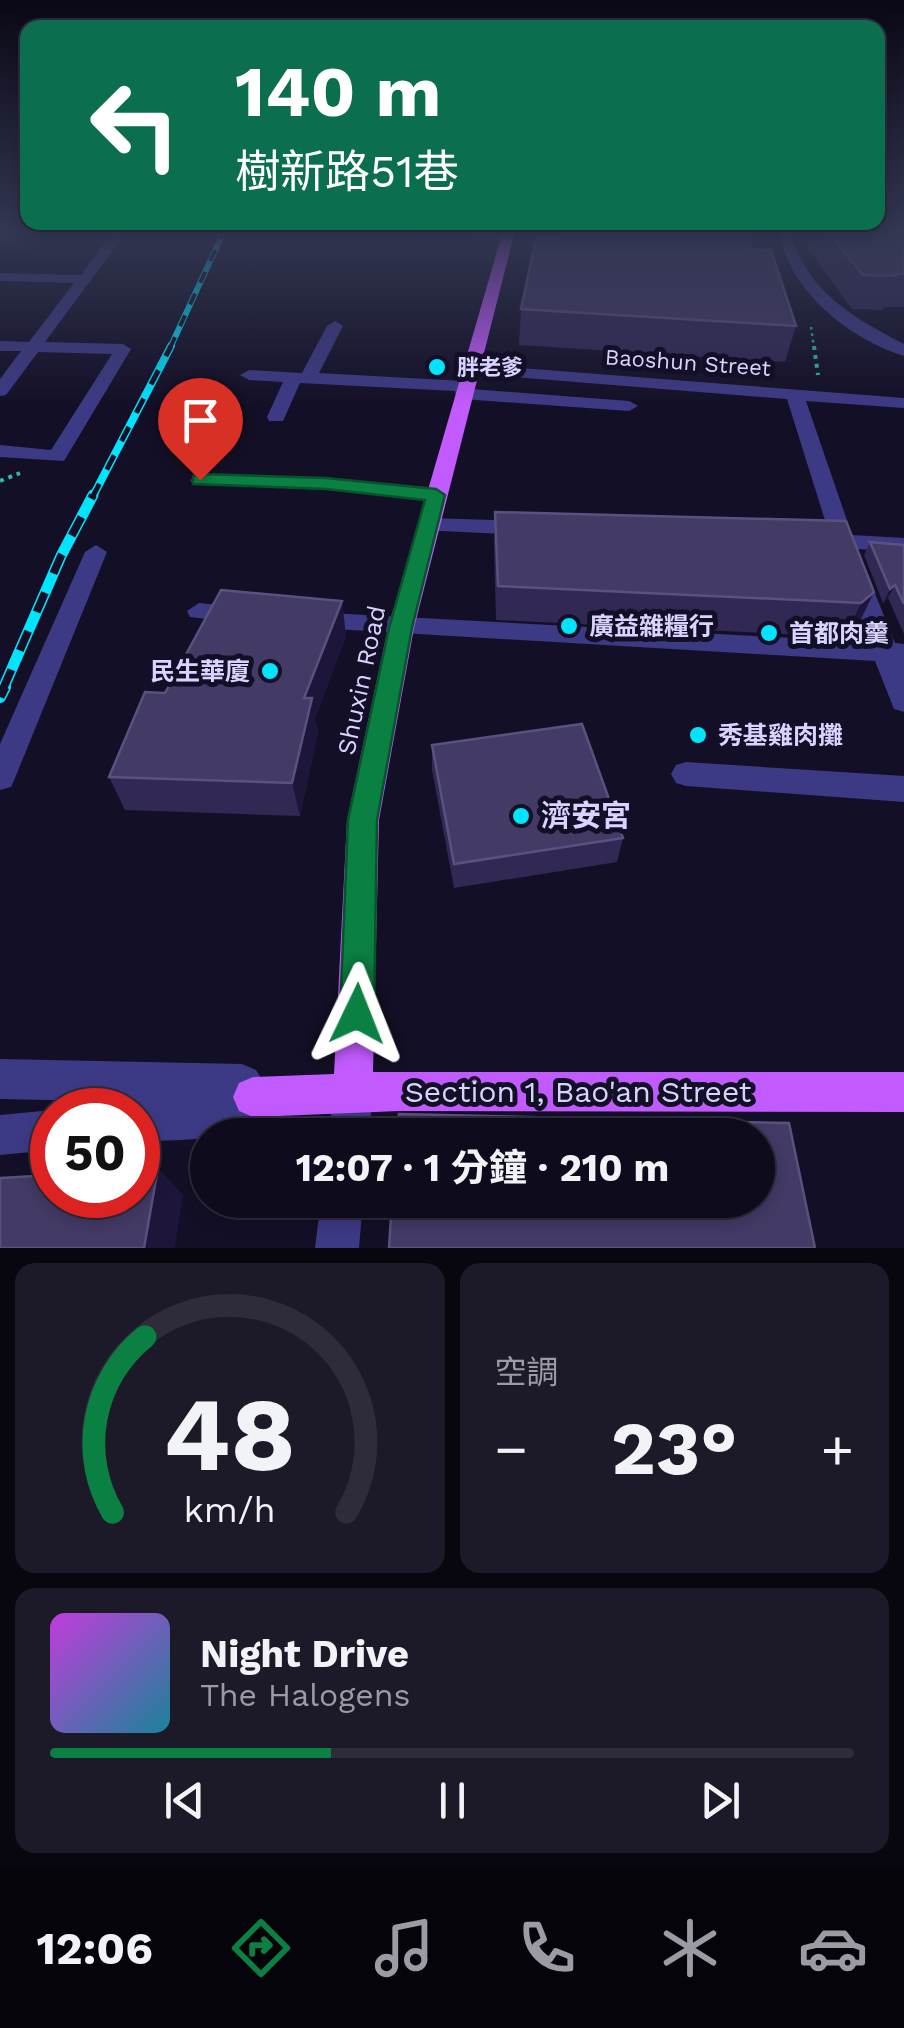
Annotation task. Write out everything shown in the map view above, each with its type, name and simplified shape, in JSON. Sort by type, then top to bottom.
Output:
[{"type":"main road","name":"Shuxin Road","points":[[353,1094],[362,820],[401,628],[492,289]]},
{"type":"main road","name":"Section 1, Bao'an Street","points":[[253,1097],[353,1094],[783,1109],[904,1092]]},
{"type":"street","points":[[0,391],[78,289]]},
{"type":"street","points":[[810,289],[849,322],[904,352]]},
{"type":"street","points":[[276,417],[334,326]]},
{"type":"street","points":[[0,346],[123,350],[57,457],[0,451]]},
{"type":"street","points":[[249,376],[465,383],[629,406]]},
{"type":"street","name":"Baoshun Street","points":[[465,383],[794,392],[904,403]]},
{"type":"street","points":[[794,392],[843,541],[894,652],[904,702]]},
{"type":"street","points":[[200,480],[326,484],[436,495]]},
{"type":"street","points":[[428,525],[544,529]]},
{"type":"street","points":[[803,540],[904,545]]},
{"type":"street","points":[[0,778],[96,552]]},
{"type":"street","points":[[199,611],[401,628],[894,652]]},
{"type":"street","points":[[686,774],[904,789]]},
{"type":"street","name":"Section 1, Bao'an Street","points":[[0,1079],[242,1084],[253,1097],[232,1114],[160,1120]]},
{"type":"street","points":[[351,1118],[353,1094]]},
{"type":"street","points":[[0,1135],[30,1132]]},
{"type":"street","points":[[337,1248],[340,1218]]},
{"type":"path","points":[[811,327],[818,375]]},
{"type":"building","points":[[525,289],[784,289],[796,326],[521,309]]},
{"type":"building","points":[[495,512],[846,521],[874,592],[861,603],[498,586]]},
{"type":"building","points":[[870,542],[904,545],[904,604],[895,585],[890,589]]},
{"type":"building","points":[[221,590],[342,601],[304,698],[312,698],[292,783],[109,777],[145,692],[165,693]]},
{"type":"building","name":"濟安宮","points":[[582,724],[623,838],[454,864],[432,745]]},
{"type":"building","points":[[399,1114],[572,1118],[399,1118]]},
{"type":"building","points":[[775,1123],[789,1123],[815,1248],[389,1248],[391,1218],[775,1218]]},
{"type":"building","points":[[30,1176],[30,1218],[149,1218],[144,1248],[0,1248],[0,1178]]},
{"type":"railway","points":[[170,347],[197,289]]},
{"type":"railway","points":[[92,498],[170,347]]},
{"type":"railway","points":[[3,689],[61,556],[93,495]]},
{"type":"railway","points":[[0,697],[5,687]]},
{"type":"place","name":"胖老爹","points":[[437,367]]},
{"type":"place","name":"廣益雜糧行","points":[[569,626]]},
{"type":"place","name":"首都肉羹","points":[[769,633]]},
{"type":"place","name":"民生華廈","points":[[270,671]]},
{"type":"place","name":"秀基雞肉攤","points":[[698,735]]},
{"type":"place","name":"濟安宮","points":[[521,816]]},
{"type":"route","points":[[200,480],[326,484],[436,495],[401,628],[362,820],[357,1014]]}]
